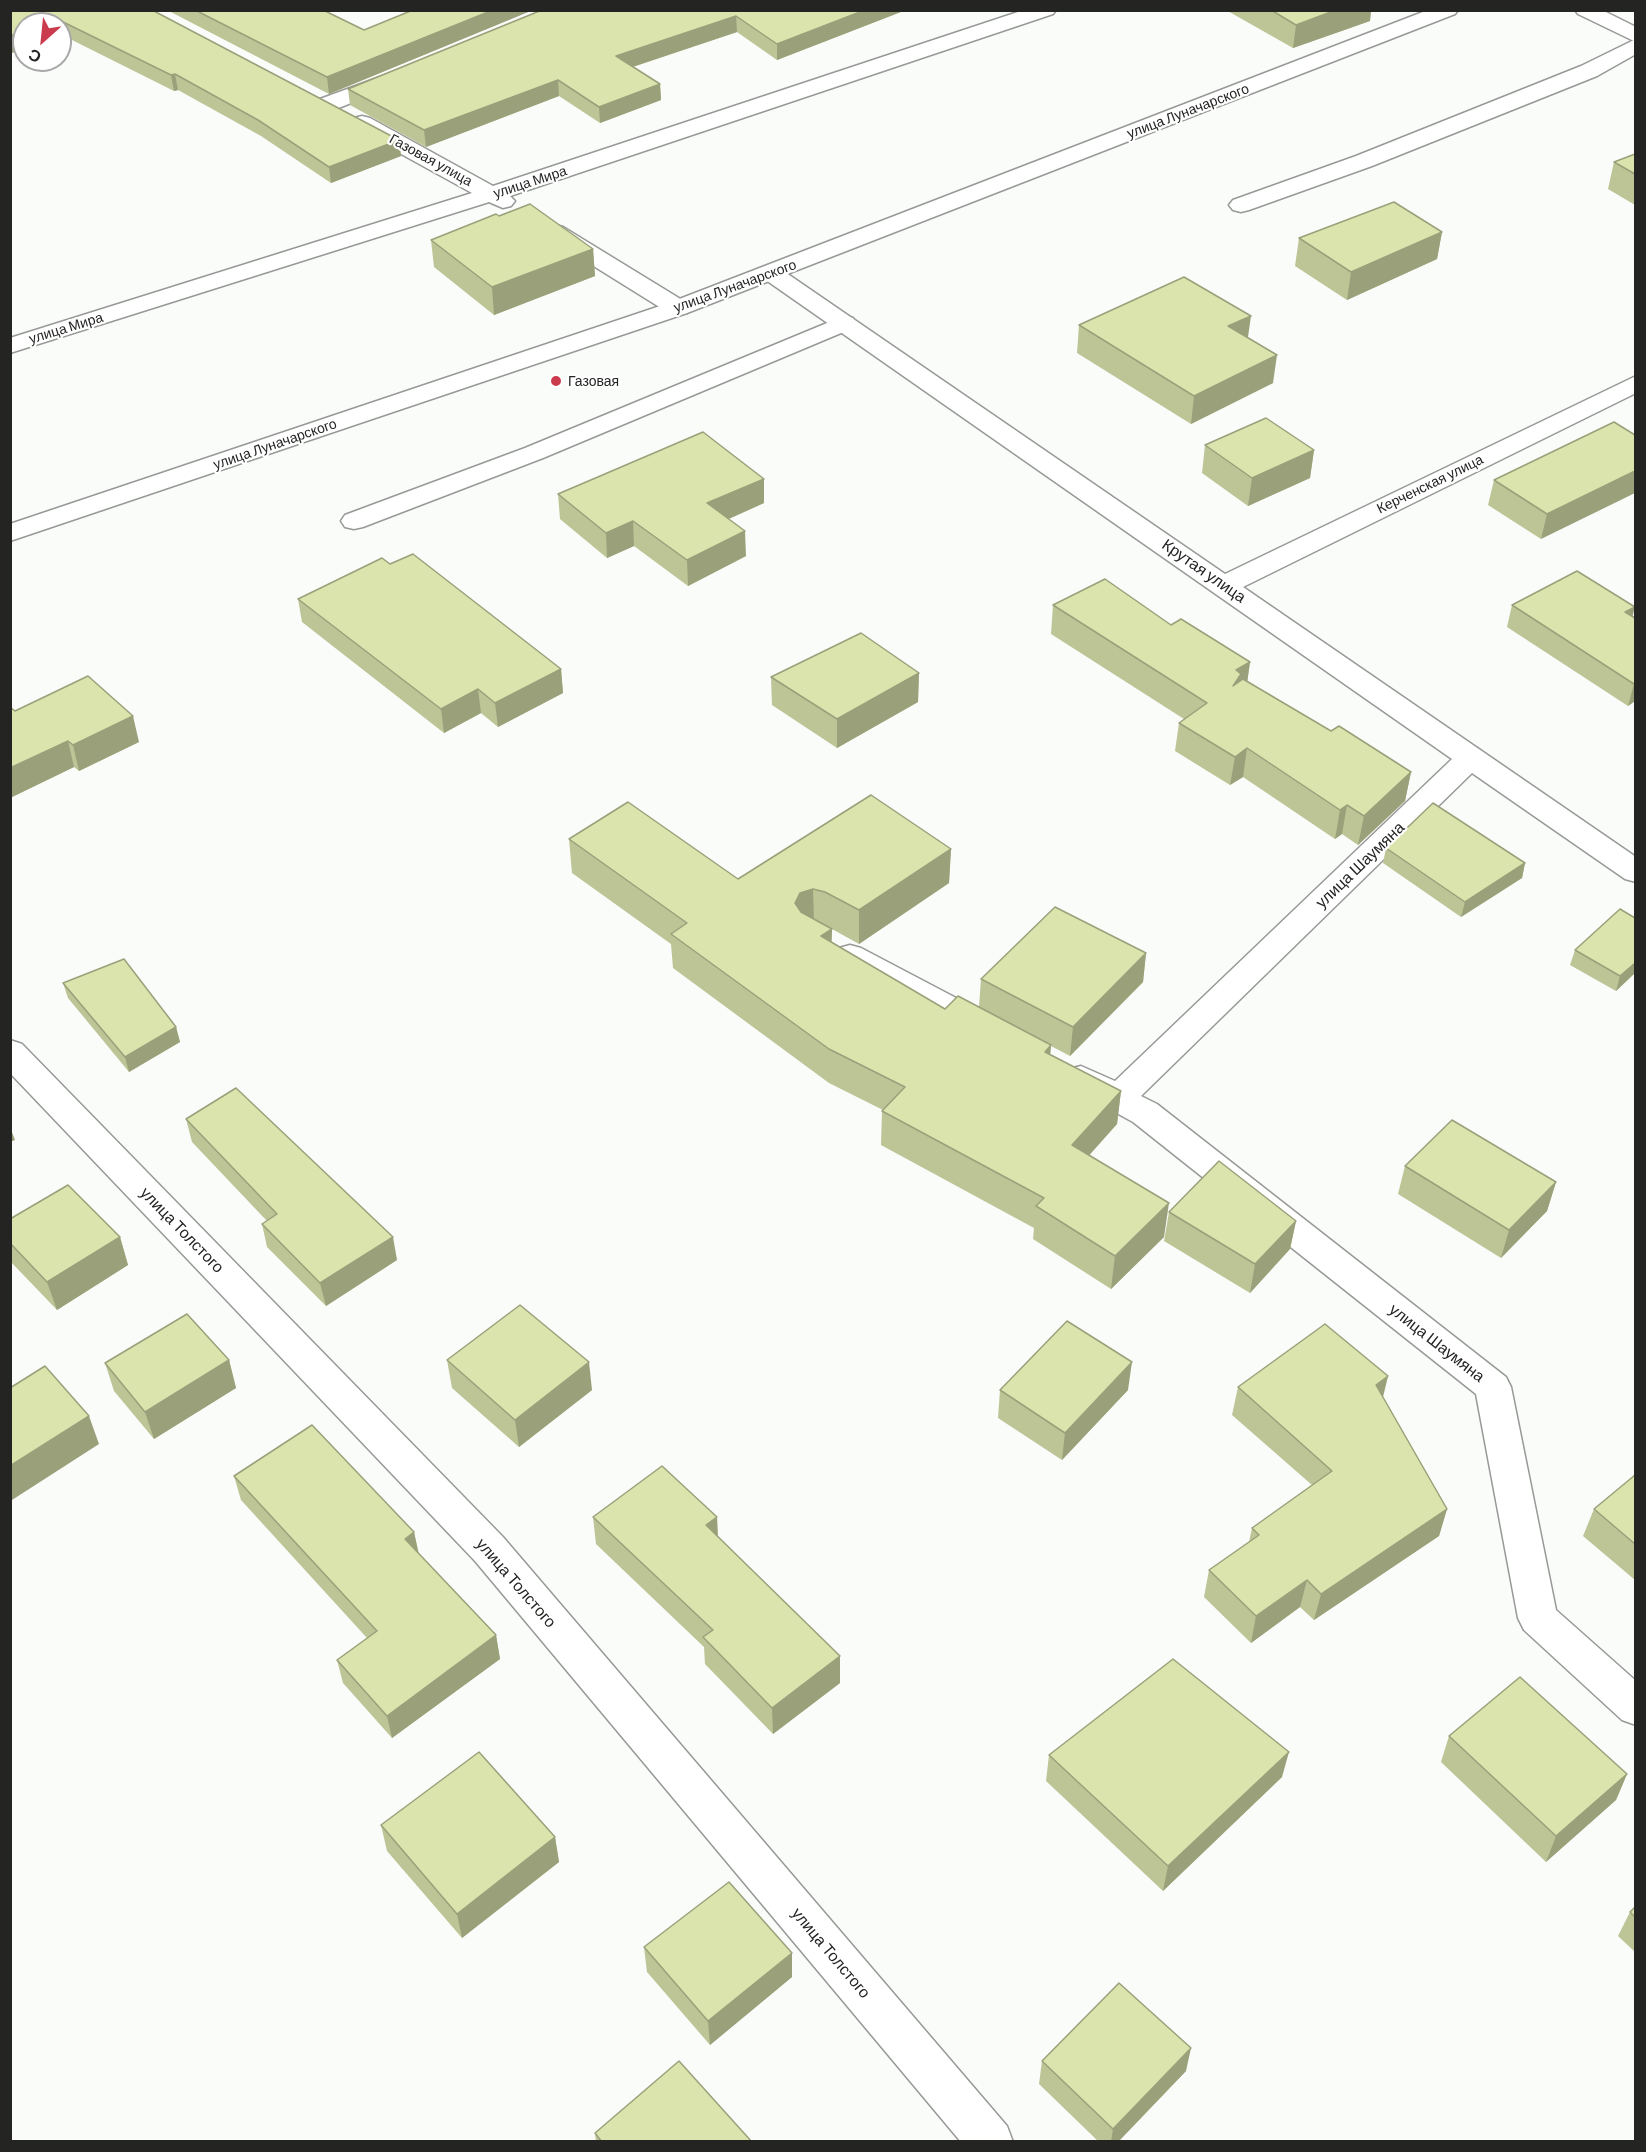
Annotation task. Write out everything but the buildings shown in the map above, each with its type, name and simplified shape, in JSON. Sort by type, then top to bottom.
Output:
[{"type":"street","name":"улица Мира","points":[[10,346],[492,194],[1046,10]]},
{"type":"street","name":"улица Луначарского","points":[[10,533],[678,308],[1448,10]]},
{"type":"street","points":[[1586,10],[1635,36]]},
{"type":"street","points":[[1241,205],[1364,161],[1579,76],[1635,45]]},
{"type":"street","points":[[328,104],[405,73]]},
{"type":"street","name":"Газовая улица","points":[[307,94],[522,212]]},
{"type":"street","points":[[541,224],[678,308]]},
{"type":"street","name":"Крутая улица","points":[[771,273],[1635,872]]},
{"type":"street","points":[[354,521],[534,453],[844,323]]},
{"type":"street","name":"Керченская улица","points":[[1224,585],[1635,383]]},
{"type":"street","name":"улица Шаумяна","points":[[1119,1097],[1471,757]]},
{"type":"street","points":[[824,942],[1013,1042]]},
{"type":"street","name":"улица Толстого","points":[[10,1052],[489,1549],[991,2142]]},
{"type":"street","name":"улица Шаумяна","points":[[1055,1064],[1145,1113],[1493,1387],[1538,1618],[1635,1707]]},
{"type":"place","name":"Газовая","points":[[556,381]]}]
